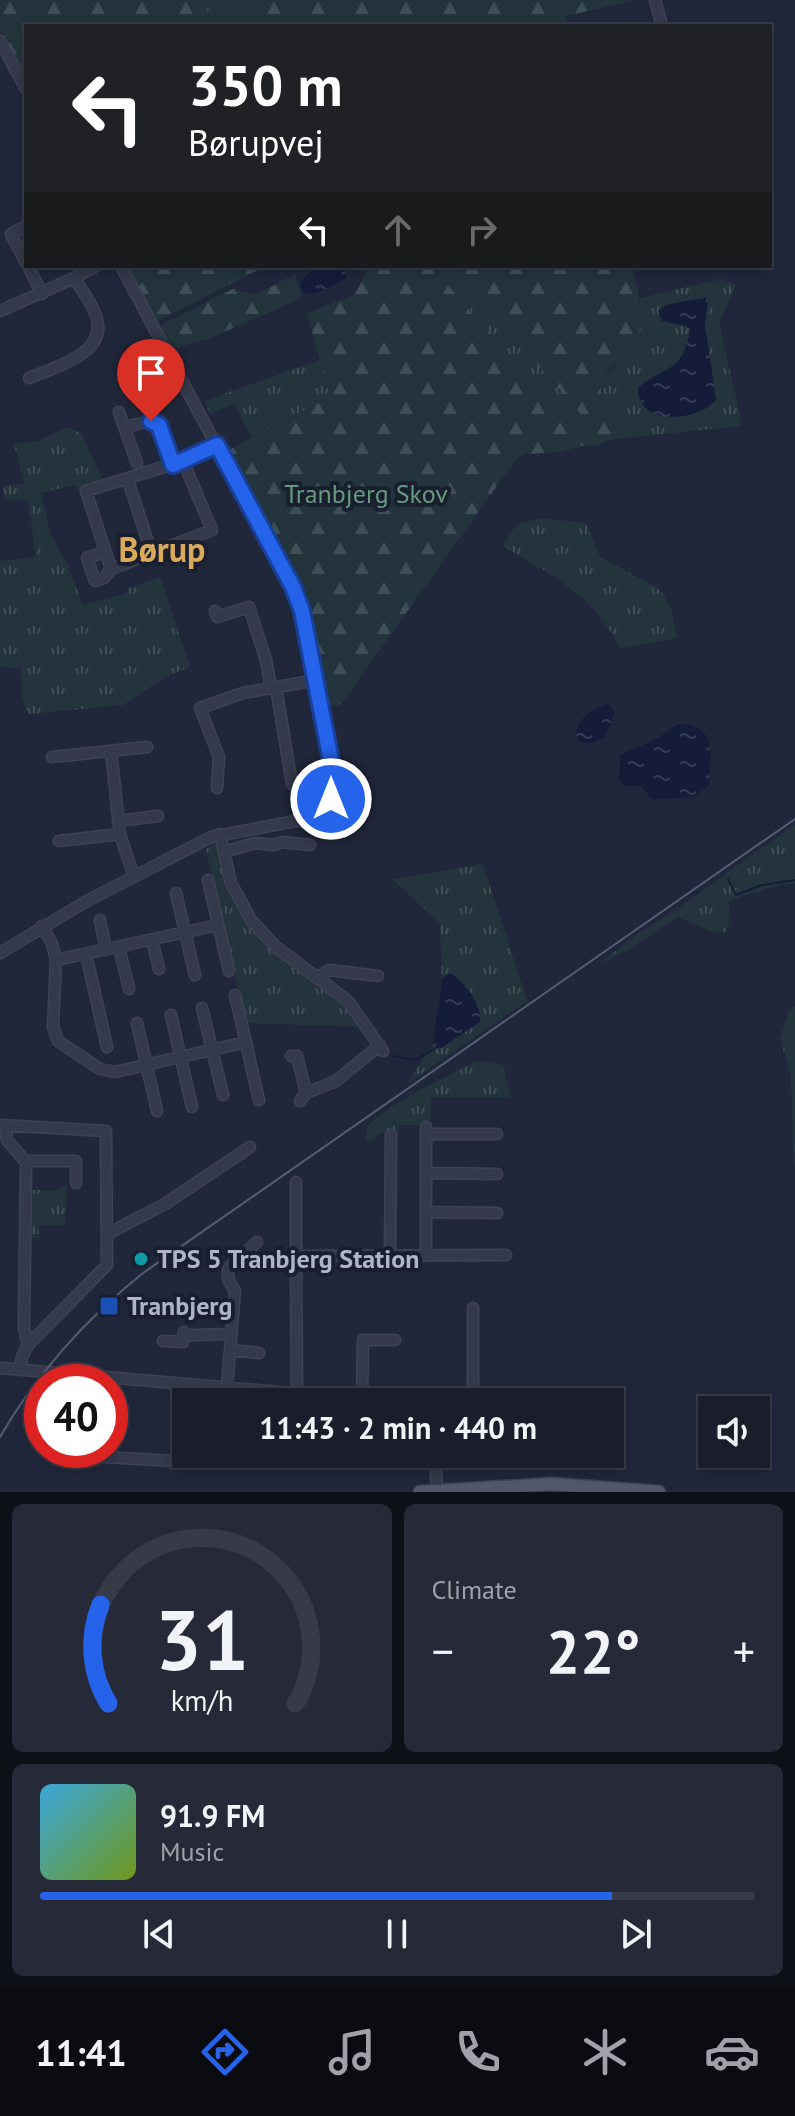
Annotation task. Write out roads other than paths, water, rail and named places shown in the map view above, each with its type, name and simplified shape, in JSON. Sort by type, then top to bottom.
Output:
[{"type":"main road","points":[[420,1492],[552,1484],[659,1492]]},
{"type":"main road","points":[[548,1492],[627,1489]]},
{"type":"street","points":[[656,0],[662,24]]},
{"type":"street","points":[[0,41],[4,58],[24,86]]},
{"type":"street","points":[[24,227],[11,234],[24,259]]},
{"type":"street","points":[[29,268],[42,294]]},
{"type":"street","points":[[0,311],[92,268]]},
{"type":"street","points":[[0,953],[42,926],[220,834],[318,815],[328,805],[333,792],[333,771],[317,680],[298,599],[122,268]]},
{"type":"street","points":[[29,378],[73,361],[96,337],[97,317],[74,278]]},
{"type":"street","points":[[119,412],[137,463]]},
{"type":"street","points":[[105,552],[87,558],[95,581],[104,578],[111,569],[212,530],[159,425],[151,421],[124,427]]},
{"type":"street","points":[[111,569],[86,491],[178,463],[217,445]]},
{"type":"street","points":[[128,480],[151,552]]},
{"type":"street","points":[[215,611],[217,617],[249,607],[274,687],[292,784]]},
{"type":"street","points":[[217,788],[219,757],[200,708],[243,693],[317,680]]},
{"type":"street","points":[[52,757],[147,747]]},
{"type":"street","points":[[111,751],[120,834],[134,877]]},
{"type":"street","points":[[118,821],[158,816]]},
{"type":"street","points":[[59,841],[120,834]]},
{"type":"street","points":[[220,834],[231,883],[251,920],[275,946],[348,1001],[382,1048],[336,1081],[303,1097],[297,1056],[291,1056]]},
{"type":"street","points":[[224,852],[255,843],[310,845]]},
{"type":"street","points":[[208,880],[229,971]]},
{"type":"street","points":[[176,893],[195,975]]},
{"type":"street","points":[[100,920],[106,950]]},
{"type":"street","points":[[56,960],[218,925]]},
{"type":"street","points":[[42,926],[52,943],[56,960],[53,1027],[58,1041],[100,1069],[108,1072],[146,1065],[246,1042]]},
{"type":"street","points":[[152,940],[159,969]]},
{"type":"street","points":[[119,947],[129,989]]},
{"type":"street","points":[[86,954],[107,1047]]},
{"type":"street","points":[[318,977],[329,970],[378,976]]},
{"type":"street","points":[[235,995],[259,1100]]},
{"type":"street","points":[[202,1008],[223,1095]]},
{"type":"street","points":[[171,1015],[192,1107]]},
{"type":"street","points":[[137,1023],[157,1111]]},
{"type":"street","points":[[20,1370],[28,1345],[107,1265],[106,1131],[3,1125],[7,1140],[25,1161],[76,1161],[76,1183]]},
{"type":"street","points":[[426,1255],[426,1131],[497,1134]]},
{"type":"street","points":[[390,1255],[391,1135]]},
{"type":"street","points":[[107,1234],[165,1204],[250,1147]]},
{"type":"street","points":[[26,1168],[24,1328],[28,1345]]},
{"type":"street","points":[[426,1173],[497,1174]]},
{"type":"street","points":[[296,1182],[297,1388]]},
{"type":"street","points":[[426,1212],[497,1213]]},
{"type":"street","points":[[227,1387],[235,1291],[228,1279],[228,1268],[253,1250]]},
{"type":"street","points":[[296,1256],[506,1255]]},
{"type":"street","points":[[473,1308],[473,1388]]},
{"type":"street","points":[[163,1341],[183,1342],[184,1333],[231,1335]]},
{"type":"street","points":[[360,1388],[363,1340],[395,1340]]},
{"type":"street","points":[[230,1350],[259,1353]]},
{"type":"street","points":[[0,1368],[24,1371]]},
{"type":"street","points":[[128,1381],[241,1388]]},
{"type":"street","points":[[128,1458],[172,1461]]},
{"type":"street","points":[[437,1468],[440,1491]]},
{"type":"water","points":[[314,268],[351,268],[346,270],[346,278],[311,294],[306,294],[300,287],[301,281]]},
{"type":"water","points":[[705,298],[708,302],[705,325],[716,400],[697,413],[671,417],[658,415],[648,410],[641,401],[638,388],[678,361],[686,346],[689,327],[662,321],[658,311],[668,304]]},
{"type":"water","points":[[608,704],[615,712],[605,738],[590,744],[578,741],[577,728],[584,717]]},
{"type":"water","points":[[677,724],[690,725],[706,735],[710,753],[709,786],[694,797],[651,799],[641,786],[624,786],[619,780],[620,755],[658,738]]},
{"type":"water","points":[[449,972],[471,993],[478,1007],[480,1022],[441,1048],[436,1048],[433,1044],[442,979]]},
{"type":"waterway","points":[[728,879],[736,895],[762,885],[795,880]]},
{"type":"waterway","points":[[393,1056],[415,1060],[436,1048]]},
{"type":"tram line","points":[[0,1437],[14,1413],[64,1348],[143,1273],[795,819]]},
{"type":"place","name":"TPS 5 Tranbjerg Station","points":[[141,1259]]},
{"type":"place","name":"Tranbjerg","points":[[109,1306]]},
{"type":"district","name":"Børup","points":[[162,550]]},
{"type":"park label","name":"Tranbjerg Skov","points":[[366,494]]}]
